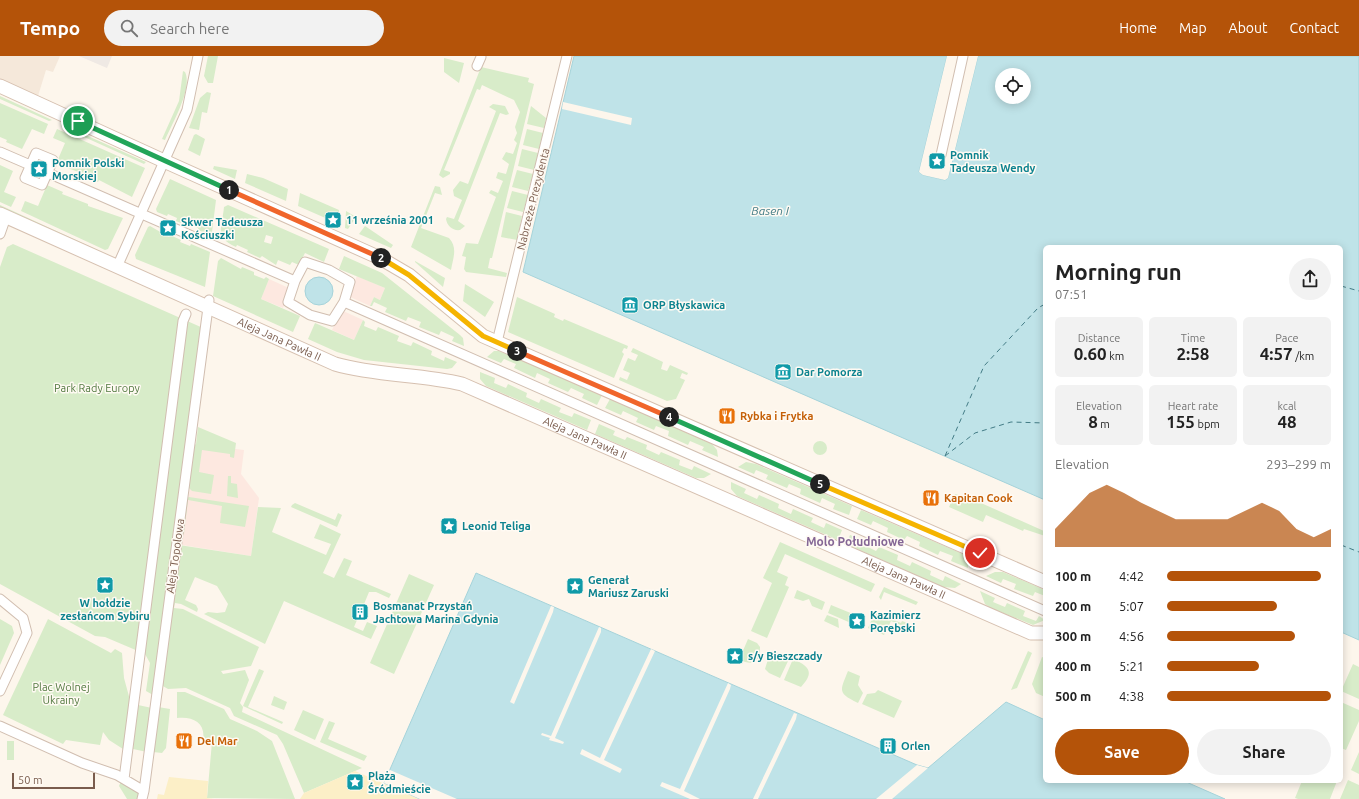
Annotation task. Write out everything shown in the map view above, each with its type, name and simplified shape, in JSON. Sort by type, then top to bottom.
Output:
[{"type":"street","points":[[0,234],[3,216],[117,267],[187,110],[198,56]]},
{"type":"street","name":"Nabrzeże Prezydenta","points":[[497,342],[567,56]]},
{"type":"street","points":[[941,155],[963,56]]},
{"type":"street","points":[[0,86],[164,162],[396,266],[483,336],[1043,581]]},
{"type":"street","points":[[0,152],[30,165]]},
{"type":"street","points":[[36,153],[53,160],[42,185],[25,178],[30,165],[36,153]]},
{"type":"street","points":[[48,173],[295,281]]},
{"type":"street","points":[[305,262],[329,270],[350,282],[344,302],[332,321],[310,315],[288,302],[295,281],[305,262]]},
{"type":"street","name":"Aleja Jana Pawła II","points":[[117,267],[209,304],[335,364],[370,372],[443,380],[462,384],[1031,633],[1043,633]]},
{"type":"street","points":[[344,302],[1043,610]]},
{"type":"street","name":"Aleja Topolowa","points":[[143,795],[209,304]]},
{"type":"street","name":"Aleja Topolowa","points":[[124,779],[182,328],[186,314]]},
{"type":"street","points":[[0,599],[20,614],[25,622],[26,638],[0,691]]},
{"type":"street","points":[[0,726],[124,779],[143,795]]},
{"type":"shaded area","points":[[0,56],[60,56],[53,72],[46,70],[38,96],[0,79]]},
{"type":"shaded area","points":[[79,56],[112,56],[107,68]]},
{"type":"shaded area","points":[[357,276],[385,288],[380,300],[374,297],[370,306],[348,296]]},
{"type":"shaded area","points":[[269,279],[291,289],[283,308],[261,299]]},
{"type":"shaded area","points":[[341,310],[363,320],[354,340],[332,330]]},
{"type":"shaded area","points":[[196,444],[244,450],[241,474],[259,498],[251,556],[182,545]]},
{"type":"green space","points":[[208,56],[218,56],[213,83],[208,83],[204,76]]},
{"type":"green space","points":[[444,58],[464,63],[459,83],[444,72]]},
{"type":"green space","points":[[481,67],[529,78],[528,82],[534,84],[492,258],[490,258],[488,268],[507,273],[506,277],[466,272],[464,269],[466,257],[462,256],[466,243],[478,244],[496,197],[489,193],[491,190],[498,193],[503,181],[496,178],[498,172],[506,174],[509,164],[502,159],[506,152],[513,154],[517,143],[514,140],[517,133],[515,127],[520,112],[514,100],[482,85],[480,90],[477,89],[444,170],[450,172],[450,174],[443,178],[439,175]]},
{"type":"green space","points":[[183,71],[185,72],[187,79],[184,96],[177,116],[165,140],[162,139],[179,101]]},
{"type":"green space","points":[[207,92],[211,93],[207,113],[202,112],[199,130],[189,128],[200,98]]},
{"type":"green space","points":[[0,96],[52,120],[49,121],[0,99]]},
{"type":"green space","points":[[0,103],[48,124],[44,134],[32,129],[22,149],[6,142],[7,140],[0,137]]},
{"type":"green space","points":[[493,104],[505,106],[509,114],[506,115],[500,113],[458,221],[465,226],[460,230],[455,230],[449,226],[446,219],[447,217],[454,219],[462,200],[454,196],[453,190],[460,181],[468,184],[496,111],[489,107]]},
{"type":"green space","points":[[531,106],[546,118],[544,128],[527,124]]},
{"type":"green space","points":[[61,124],[146,162],[144,164],[62,127]]},
{"type":"green space","points":[[57,129],[145,168],[132,197],[99,180],[98,182],[89,178],[90,176],[56,164],[65,143],[53,138]]},
{"type":"green space","points":[[527,129],[543,133],[539,149],[523,145]]},
{"type":"green space","points":[[196,134],[205,139],[200,156],[188,150],[194,135]]},
{"type":"green space","points":[[522,149],[538,153],[534,170],[518,166]]},
{"type":"green space","points":[[0,165],[13,171],[4,192],[16,197],[11,207],[0,202]]},
{"type":"green space","points":[[214,166],[237,170],[235,179],[213,169]]},
{"type":"green space","points":[[517,170],[533,174],[528,191],[512,187]]},
{"type":"green space","points":[[247,174],[263,178],[288,189],[286,201],[245,183]]},
{"type":"green space","points":[[170,179],[216,200],[212,232],[210,235],[189,224],[188,226],[176,221],[177,218],[168,214],[167,216],[157,212],[156,209]]},
{"type":"green space","points":[[47,185],[63,192],[62,194],[88,204],[88,206],[123,218],[108,249],[105,250],[21,211],[25,201],[38,206]]},
{"type":"green space","points":[[435,186],[440,187],[442,195],[435,193],[421,228],[449,238],[452,242],[454,253],[451,270],[411,247]]},
{"type":"green space","points":[[512,191],[528,195],[523,212],[507,208]]},
{"type":"green space","points":[[300,193],[339,210],[339,224],[298,206]]},
{"type":"green space","points":[[0,205],[102,252],[100,255],[0,208]]},
{"type":"green space","points":[[228,205],[329,249],[324,262],[305,253],[299,265],[292,262],[290,265],[278,260],[276,265],[262,256],[260,258],[247,252],[248,250],[237,245],[236,247],[229,243],[222,235],[221,226],[224,207]],"holes":[[[266,235],[273,237],[271,244],[264,242]]]},
{"type":"green space","points":[[346,211],[356,217],[348,229],[345,228]]},
{"type":"green space","points":[[506,212],[522,216],[517,240],[501,237]]},
{"type":"green space","points":[[150,226],[169,237],[170,235],[181,240],[180,242],[190,246],[191,244],[210,252],[205,287],[136,259],[135,255],[148,227]]},
{"type":"green space","points":[[365,226],[393,245],[391,248],[359,234]]},
{"type":"green space","name":"Park Rady Europy","points":[[13,244],[203,328],[153,695],[146,691],[150,663],[145,654],[105,637],[95,636],[0,584],[0,267],[7,247]]},
{"type":"green space","points":[[344,256],[382,273],[460,335],[463,338],[464,346],[452,341],[454,337],[441,331],[439,335],[419,327],[421,322],[408,317],[406,321],[385,312],[387,308],[374,302],[372,306],[370,306],[374,297],[380,300],[385,288],[339,269]]},
{"type":"green space","points":[[221,258],[241,269],[242,267],[254,272],[254,275],[264,279],[266,277],[269,279],[261,299],[300,316],[293,332],[213,296],[218,261]]},
{"type":"green space","points":[[415,262],[445,278],[443,287]]},
{"type":"green space","points":[[465,284],[494,302],[485,317],[463,301]]},
{"type":"green space","points":[[517,297],[555,314],[554,317],[563,321],[564,319],[628,346],[627,349],[624,348],[622,352],[624,354],[614,378],[508,332]]},
{"type":"green space","points":[[363,320],[365,322],[364,326],[376,331],[378,327],[399,336],[397,341],[411,346],[413,342],[432,351],[431,355],[444,361],[445,357],[457,362],[452,368],[447,369],[364,360],[337,352],[308,339],[315,323],[354,340]]},
{"type":"green space","points":[[633,348],[663,362],[661,369],[667,371],[670,365],[688,373],[687,375],[682,373],[680,378],[685,380],[676,399],[667,401],[619,380],[620,377],[627,380],[630,373],[623,370],[628,358],[635,361],[638,355],[631,352]]},
{"type":"green space","points":[[494,351],[499,351],[602,395],[597,405],[582,398],[584,394],[571,388],[568,392],[548,383],[550,379],[537,373],[535,378],[514,368],[516,364],[504,359],[501,363],[487,357]]},
{"type":"green space","points":[[480,372],[495,378],[494,383],[506,388],[508,384],[527,393],[526,397],[539,403],[541,399],[561,408],[559,412],[572,417],[574,413],[591,420],[587,430],[486,386],[480,379]]},
{"type":"green space","points":[[610,399],[712,444],[717,450],[718,457],[702,450],[704,447],[690,441],[688,445],[668,436],[669,431],[656,426],[654,430],[636,422],[638,418],[623,411],[621,415],[605,408]]},
{"type":"green space","points":[[599,424],[615,431],[613,435],[625,440],[627,437],[647,445],[646,449],[659,455],[661,452],[680,460],[679,465],[692,470],[694,466],[711,474],[704,478],[696,478],[595,434]]},
{"type":"green space","points":[[198,427],[236,443],[234,458],[230,457],[230,454],[202,450],[199,472],[214,475],[211,494],[192,491],[188,487],[192,447],[196,444]]},
{"type":"green space","points":[[820,441],[825,443],[827,448],[825,453],[820,455],[815,453],[813,448],[815,443]]},
{"type":"green space","points":[[746,462],[756,464],[852,506],[849,515],[833,509],[835,504],[822,498],[820,503],[800,494],[801,489],[789,484],[787,488],[766,479],[768,475],[756,470],[754,474],[738,467]]},
{"type":"green space","points":[[228,476],[231,476],[231,483],[237,484],[238,498],[227,496]]},
{"type":"green space","points":[[731,482],[746,489],[744,493],[757,499],[759,495],[779,504],[778,508],[791,514],[793,509],[813,518],[811,522],[824,528],[826,523],[842,530],[838,540],[737,496],[731,489]]},
{"type":"green space","points":[[955,494],[972,499],[1043,531],[1043,535],[1024,529],[1023,531],[986,515],[983,522],[949,507]]},
{"type":"green space","points":[[189,497],[249,506],[245,527],[220,523],[222,506],[188,500],[184,534],[181,533],[186,499]]},
{"type":"green space","points":[[295,503],[335,520],[338,513],[342,515],[337,527],[291,507]]},
{"type":"green space","points":[[258,507],[281,508],[272,532],[326,555],[331,544],[314,538],[320,524],[341,534],[323,573],[334,578],[344,558],[352,561],[346,575],[391,594],[389,598],[376,592],[369,592],[362,609],[356,606],[352,617],[357,620],[354,627],[363,631],[367,622],[377,626],[371,639],[284,601],[265,644],[204,614],[208,612],[225,612],[228,604],[217,586],[195,577],[185,600],[196,605],[198,609],[197,612],[181,604],[175,603],[174,608],[183,609],[259,647],[251,666],[221,671],[223,674],[245,670],[249,680],[240,703],[243,707],[242,712],[362,768],[304,793],[283,744],[277,735],[234,716],[230,708],[186,688],[168,689],[161,685],[179,545],[251,556]]},
{"type":"green space","points":[[861,510],[963,554],[968,560],[968,568],[951,561],[953,556],[940,551],[938,555],[919,546],[920,542],[907,536],[904,540],[887,532],[888,528],[873,521],[871,525],[857,519]]},
{"type":"green space","points":[[850,535],[865,541],[864,545],[876,551],[879,547],[898,555],[897,560],[910,566],[912,562],[931,571],[930,575],[943,581],[945,576],[961,584],[955,588],[943,587],[846,544]]},
{"type":"green space","points":[[780,542],[875,584],[871,592],[785,554],[777,572],[788,577],[785,585],[789,587],[767,638],[751,631],[772,583],[763,578]]},
{"type":"green space","points":[[995,572],[1003,572],[1043,589],[1043,595],[1035,592],[1033,596],[1014,589],[1016,584],[1003,579],[1001,583],[986,576]]},
{"type":"green space","points":[[409,574],[434,585],[394,674],[370,663]]},
{"type":"green space","points":[[884,587],[918,602],[916,605],[884,592],[881,600],[879,597]]},
{"type":"green space","points":[[797,590],[825,602],[822,610],[812,606],[809,599],[803,601],[794,598]]},
{"type":"green space","points":[[980,591],[995,598],[993,602],[1005,607],[1007,603],[1025,611],[1023,616],[1036,621],[1039,616],[1043,619],[1043,621],[1033,625],[991,608],[985,604]]},
{"type":"green space","points":[[831,605],[858,616],[855,622],[858,623],[860,617],[863,618],[860,627],[828,613]]},
{"type":"green space","points":[[875,612],[901,623],[902,621],[910,624],[908,628],[891,621],[884,635],[868,628]]},
{"type":"green space","points":[[827,615],[838,619],[839,628],[824,621]]},
{"type":"green space","points":[[0,619],[12,626],[14,633],[0,665]]},
{"type":"green space","name":"Plac Wolnej Ukrainy","points":[[48,619],[111,653],[115,649],[122,653],[124,678],[130,700],[123,749],[109,740],[103,732],[100,745],[66,740],[63,744],[3,715]]},
{"type":"green space","points":[[748,639],[757,643],[760,647],[759,657],[752,663],[739,660]]},
{"type":"green space","points":[[1028,651],[1032,653],[1017,688],[1011,690]]},
{"type":"green space","points":[[775,652],[790,657],[780,678],[769,673],[765,669],[769,656]]},
{"type":"green space","points":[[1043,657],[1043,696],[1036,693],[1032,684]]},
{"type":"green space","points":[[793,659],[803,664],[809,673],[801,687],[784,680]]},
{"type":"green space","points":[[1353,664],[1359,667],[1359,699],[1343,692],[1343,686]]},
{"type":"green space","points":[[259,669],[264,671],[248,707],[283,722],[282,724],[243,706]]},
{"type":"green space","points":[[848,671],[860,676],[858,685],[863,693],[858,703],[846,697],[842,691],[843,683]]},
{"type":"green space","points":[[878,690],[902,701],[894,718],[862,704],[867,694],[875,693]]},
{"type":"green space","points":[[177,692],[185,692],[224,709],[230,719],[257,731],[272,741],[295,799],[207,798],[212,742],[203,740],[202,729],[197,722],[188,718],[177,718]]},
{"type":"green space","points":[[274,696],[287,702],[284,710],[271,705]]},
{"type":"green space","points":[[1343,703],[1359,710],[1359,721],[1346,750],[1343,749]]},
{"type":"green space","points":[[138,705],[152,708],[147,752],[133,749]]},
{"type":"green space","points":[[158,707],[170,709],[166,748],[162,753],[153,752]]},
{"type":"green space","points":[[303,710],[324,719],[315,740],[294,730]]},
{"type":"green space","points":[[329,721],[335,723],[328,739],[367,756],[364,761],[320,742]]},
{"type":"green space","points":[[7,741],[14,741],[14,760],[7,760]]},
{"type":"green space","points":[[1359,752],[1359,774],[1351,770]]},
{"type":"green space","points":[[1348,780],[1359,785],[1359,799],[1340,799]]},
{"type":"green space","points":[[121,781],[136,788],[140,794],[139,799],[127,799],[119,786]]},
{"type":"green space","points":[[1301,783],[1336,783],[1330,799],[1295,798]]},
{"type":"sand","name":"Plaża Śródmieście","points":[[355,771],[419,799],[300,799],[304,793]]},
{"type":"sand","points":[[169,777],[208,781],[207,798],[214,799],[157,799],[158,794],[164,795]]},
{"type":"water","name":"Basen I","points":[[574,56],[947,56],[919,172],[923,175],[945,180],[948,178],[978,56],[1359,56],[1359,640],[1343,633],[1343,245],[1043,245],[1043,499],[523,272]]},
{"type":"water","points":[[319,277],[329,281],[333,291],[329,301],[319,305],[309,301],[305,291],[309,281]]},
{"type":"water","points":[[476,573],[917,765],[928,768],[1006,702],[1043,719],[1043,783],[1189,783],[1225,799],[420,799],[384,783]]},
{"type":"pier","points":[[947,56],[949,56],[922,171],[945,178],[976,56],[978,56],[948,178],[945,180],[923,175],[919,172]]},
{"type":"pier","points":[[563,102],[632,118],[631,125],[562,109]]},
{"type":"pier","points":[[551,606],[554,607],[553,612],[514,704],[510,702]]},
{"type":"pier","points":[[599,627],[601,628],[601,632],[555,738],[564,742],[563,744],[549,740],[550,738],[541,735],[542,733],[551,736]]},
{"type":"pier","points":[[651,649],[655,651],[604,760],[622,769],[620,773],[580,754],[582,749],[600,758]]},
{"type":"pier","points":[[728,683],[731,685],[730,689],[684,791],[700,799],[690,799],[660,786],[662,782],[680,789]]},
{"type":"pier","points":[[794,713],[797,714],[796,719],[758,799],[753,799]]},
{"type":"pier","points":[[917,765],[928,768],[892,799],[876,799]]},
{"type":"pier","points":[[390,769],[457,799],[420,799],[384,783]]},
{"type":"ferry route","points":[[1343,287],[1359,291]]},
{"type":"ferry route","points":[[945,456],[984,366],[1038,308],[1043,305]]},
{"type":"ferry route","points":[[945,456],[975,433],[1011,422],[1043,423]]},
{"type":"ferry route","points":[[1343,546],[1359,552]]},
{"type":"place","name":"Pomnik Tadeusza Wendy","points":[[937,161]]},
{"type":"place","name":"Pomnik Polski Morskiej","points":[[39,169]]},
{"type":"place","name":"11 września 2001","points":[[333,220]]},
{"type":"place","name":"Skwer Tadeusza Kościuszki","points":[[168,228]]},
{"type":"place","name":"ORP Błyskawica","points":[[630,305]]},
{"type":"place","name":"Dar Pomorza","points":[[783,372]]},
{"type":"place","name":"Rybka i Frytka","points":[[727,416]]},
{"type":"place","name":"Kapitan Cook","points":[[931,498]]},
{"type":"place","name":"Leonid Teliga","points":[[449,526]]},
{"type":"place","name":"W hołdzie zesłańcom Sybiru","points":[[105,585]]},
{"type":"place","name":"Generał Mariusz Zaruski","points":[[575,586]]},
{"type":"place","name":"Bosmanat Przystań Jachtowa Marina Gdynia","points":[[360,612]]},
{"type":"place","name":"Kazimierz Porębski","points":[[857,621]]},
{"type":"place","name":"s/y Bieszczady","points":[[735,656]]},
{"type":"place","name":"Del Mar","points":[[184,741]]},
{"type":"place","name":"Orlen","points":[[888,746]]},
{"type":"place","name":"Plaża Śródmieście","points":[[355,782]]},
{"type":"district","name":"Molo Południowe","points":[[855,542]]},
{"type":"route","points":[[78,121],[164,162],[396,266],[483,336],[980,553]]}]
